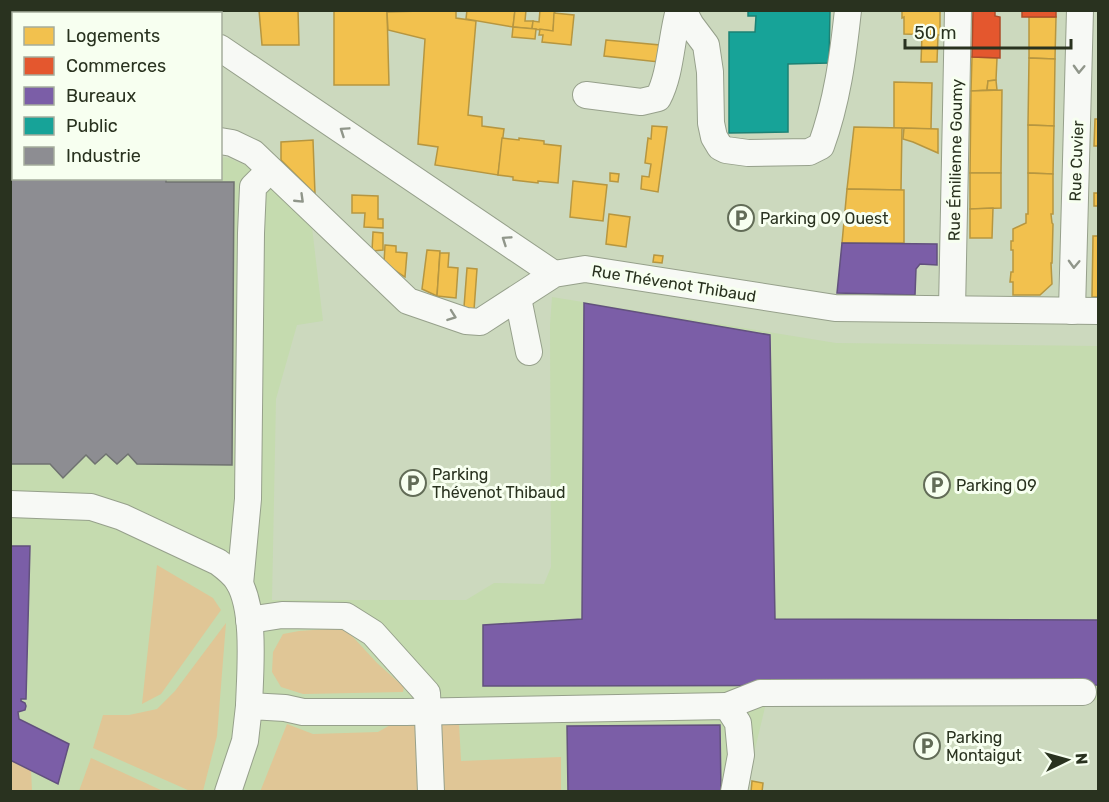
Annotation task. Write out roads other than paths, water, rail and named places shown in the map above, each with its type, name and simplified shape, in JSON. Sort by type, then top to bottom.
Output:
[{"type":"street","points":[[681,10],[706,45],[710,72],[711,123],[714,137],[720,147],[748,153],[779,153],[809,152],[822,146],[840,78],[848,10]]},
{"type":"street","points":[[586,95],[641,102],[658,98],[664,87],[674,26],[681,10]]},
{"type":"street","name":"Rue Émilienne Goumy","points":[[952,309],[958,10]]},
{"type":"street","name":"Rue Cuvier","points":[[1072,311],[1080,10]]},
{"type":"street","points":[[222,49],[554,274]]},
{"type":"street","name":"Rue Thévenot Thibaud","points":[[222,141],[232,142],[253,153],[408,300],[466,321],[480,322],[554,274],[585,269],[835,308],[1098,311]]},
{"type":"street","points":[[240,584],[248,499],[251,233],[254,187],[270,170]]},
{"type":"street","points":[[518,298],[528,352]]},
{"type":"street","points":[[10,504],[91,507],[113,514],[218,562],[231,572],[240,584],[249,620],[249,706],[245,741],[228,792]]},
{"type":"street","points":[[249,620],[282,615],[346,616],[373,633],[427,693],[431,792]]},
{"type":"street","points":[[249,706],[285,708],[303,712],[428,712],[727,706],[760,693],[1083,692]]},
{"type":"street","points":[[727,706],[738,723],[741,755],[734,792]]},
{"type":"place","name":"Parking O9 Ouest","points":[[741,218]]},
{"type":"place","name":"Parking Thévenot Thibaud","points":[[413,483]]},
{"type":"place","name":"Parking O9","points":[[937,485]]},
{"type":"place","name":"Parking Montaigut","points":[[927,746]]}]
